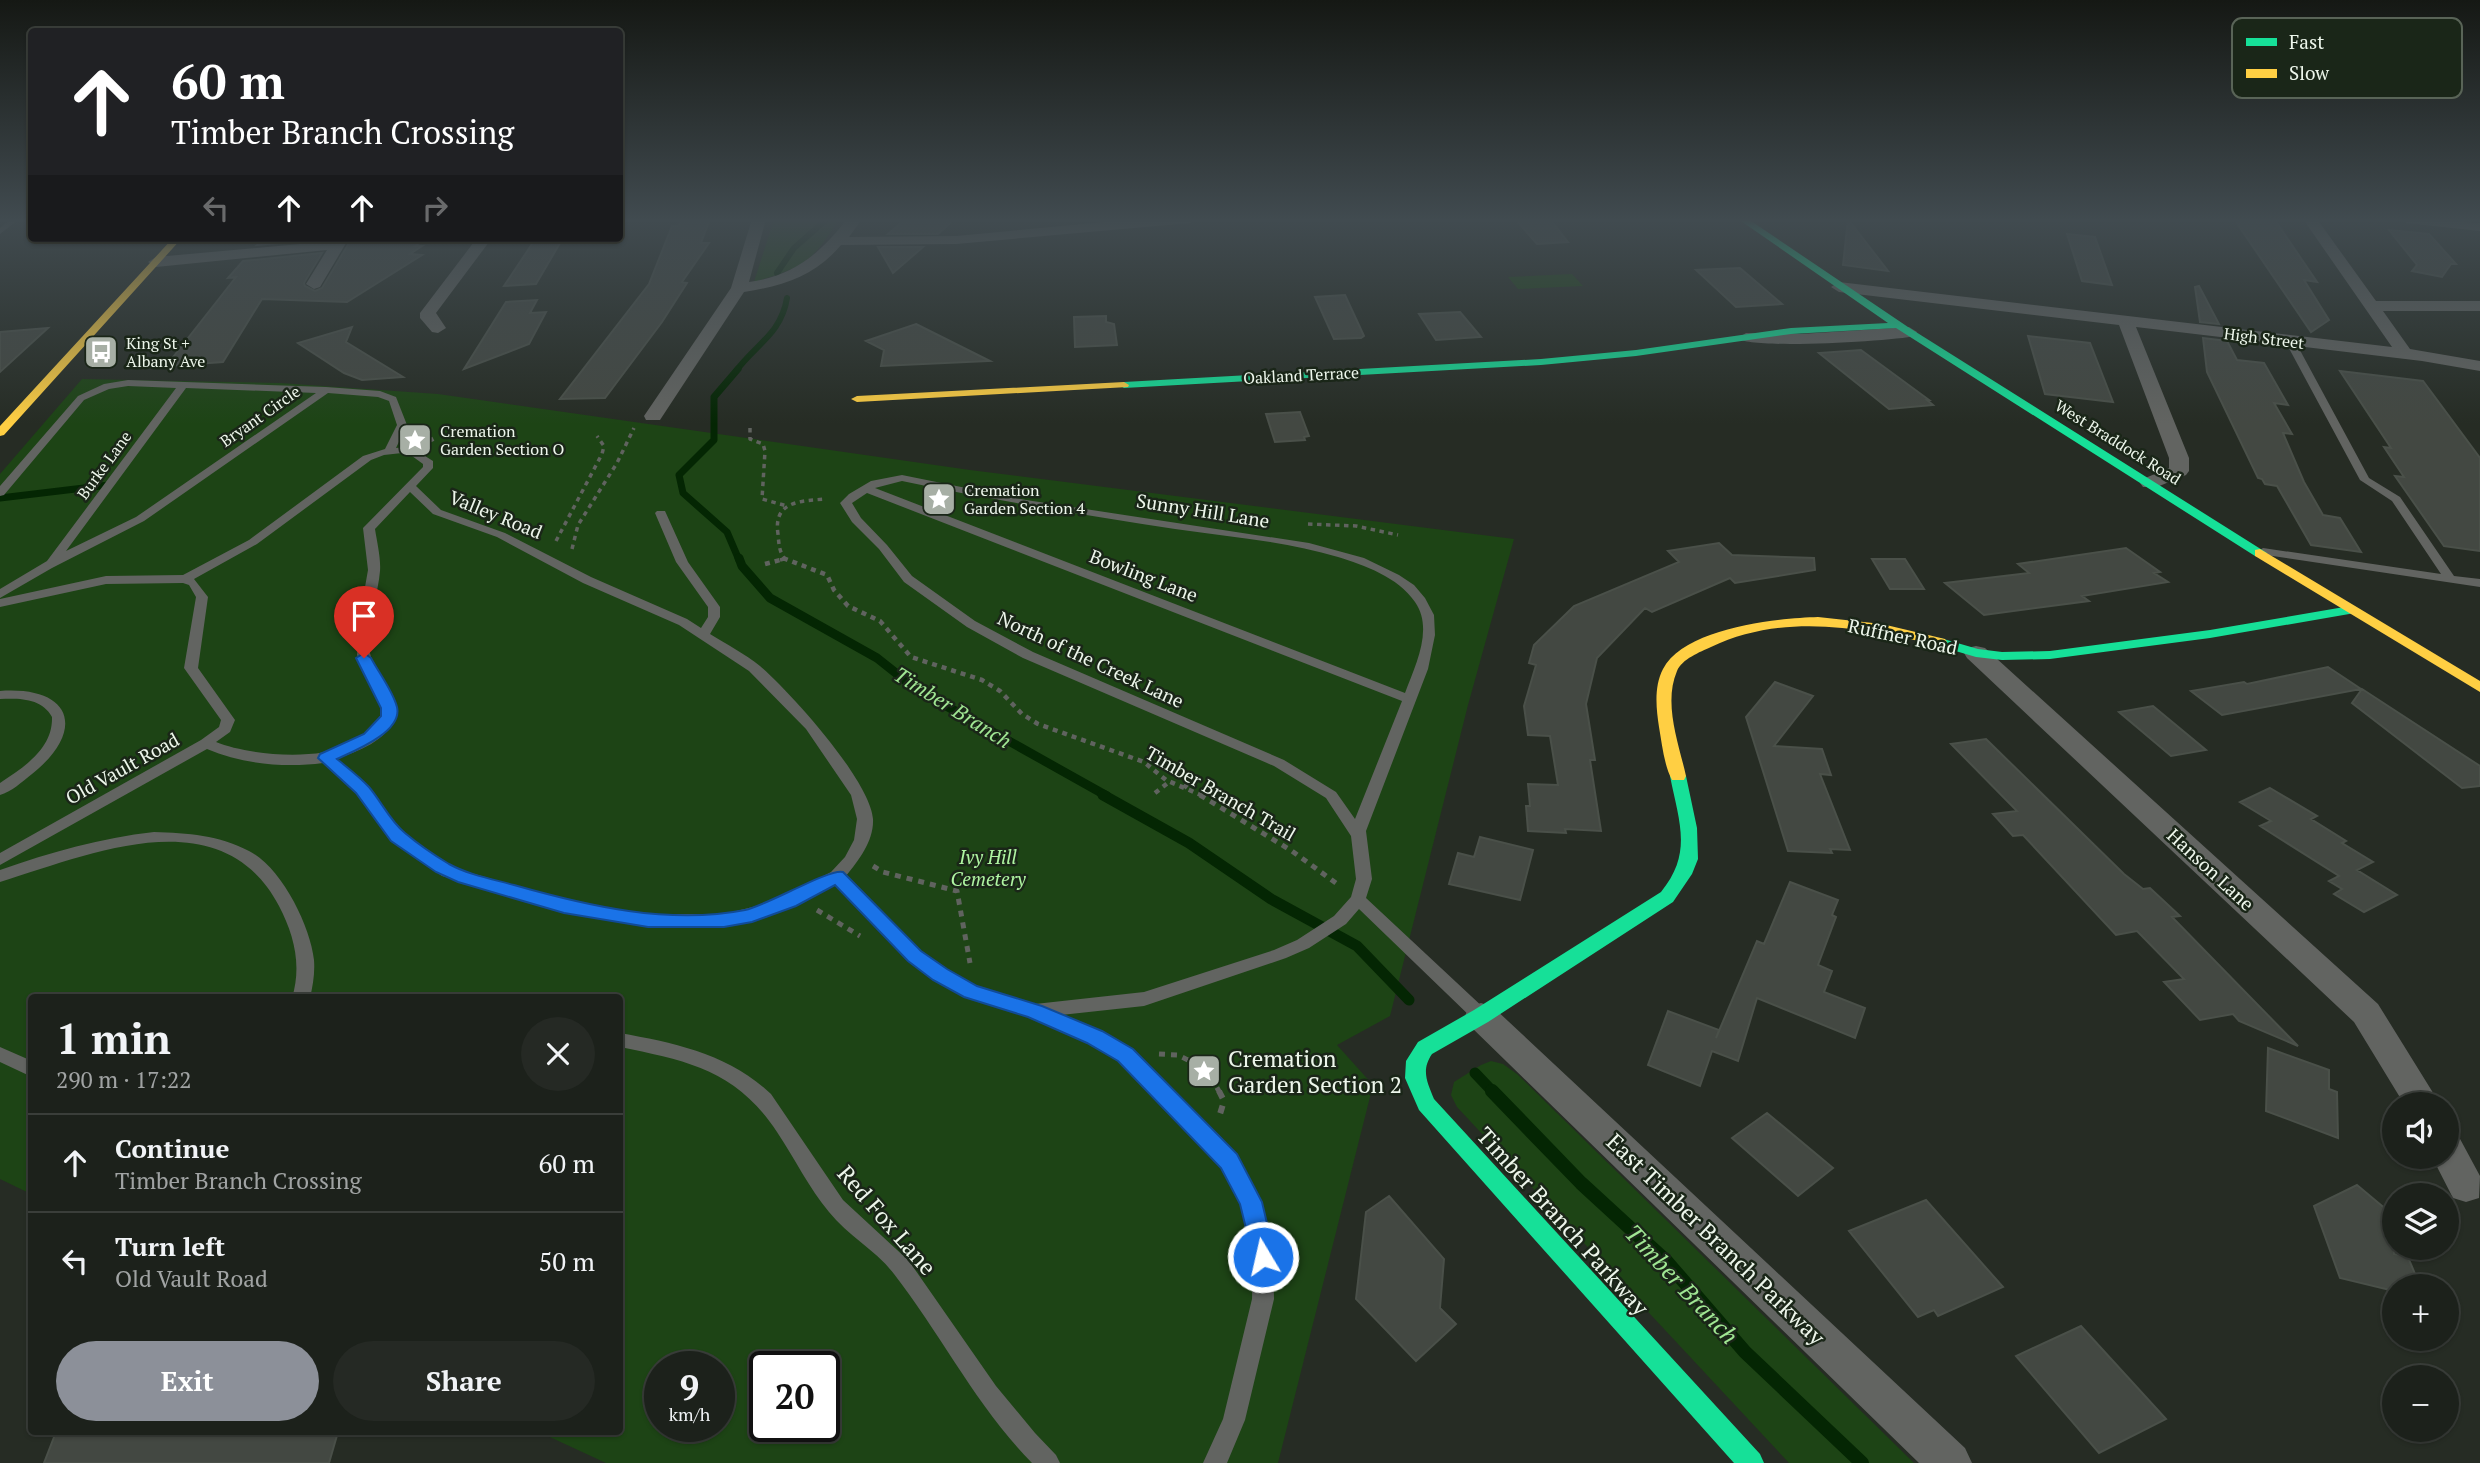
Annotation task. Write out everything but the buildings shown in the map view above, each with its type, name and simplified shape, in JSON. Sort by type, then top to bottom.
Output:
[{"type":"street","points":[[4,425],[132,287]]},
{"type":"street","points":[[438,328],[428,318],[428,313],[448,287]]},
{"type":"street","points":[[653,416],[739,288],[745,287]]},
{"type":"street","name":"West Braddock Road","points":[[1839,287],[2350,610],[2480,687]]},
{"type":"street","name":"High Street","points":[[1841,287],[2405,354],[2480,366]]},
{"type":"street","points":[[2357,287],[2405,354]]},
{"type":"street","points":[[2370,306],[2480,306]]},
{"type":"street","points":[[2126,322],[2179,458],[2179,471],[2150,482]]},
{"type":"street","name":"Oakland Terrace","points":[[857,399],[1541,362],[1636,354],[1744,338],[1801,339],[1903,328]]},
{"type":"street","name":"Ruffner Road","points":[[1481,1016],[1667,897],[1681,879],[1689,860],[1687,824],[1664,704],[1671,668],[1679,659],[1714,638],[1783,624],[1819,621],[1875,626],[1976,653],[2002,656],[2050,655],[2210,634],[2350,610]]},
{"type":"street","name":"Hanson Lane","points":[[1976,653],[2366,1013],[2415,1092]]},
{"type":"street","name":"Timber Branch Parkway","points":[[1481,1016],[1424,1048],[1420,1054],[1416,1061],[1415,1078],[1426,1104],[1751,1463]]},
{"type":"street","name":"East Timber Branch Parkway","points":[[1481,1016],[1950,1463]]},
{"type":"street","points":[[2457,1169],[2466,1185]]},
{"type":"lane","points":[[2290,341],[2365,480],[2396,499],[2449,578]]},
{"type":"lane","name":"Bryant Circle","points":[[0,493],[86,395],[121,384],[326,390]]},
{"type":"lane","name":"Burke Lane","points":[[51,564],[183,385]]},
{"type":"lane","points":[[326,390],[380,394],[393,399],[402,425],[389,451]]},
{"type":"lane","name":"Bryant Circle","points":[[0,594],[51,564],[140,519],[326,390]]},
{"type":"lane","points":[[185,579],[258,539],[361,461],[389,451],[412,452],[429,463],[428,468],[369,528],[374,570],[365,621],[363,655],[389,708],[389,718],[370,737],[326,758],[362,789],[397,836],[442,868],[464,878],[564,906],[664,921],[738,919],[790,902],[837,876],[923,963],[971,991],[1035,1012],[1106,1042],[1126,1055],[1229,1161],[1251,1202],[1257,1224],[1264,1280],[1261,1309],[1234,1420],[1215,1463]]},
{"type":"lane","name":"Sunny Hill Lane","points":[[865,488],[889,478],[904,478],[1026,503],[1309,546],[1349,556],[1392,576],[1411,589],[1419,597],[1427,613],[1428,643],[1421,669],[1358,835]]},
{"type":"lane","name":"Valley Road","points":[[411,486],[437,512],[501,535],[577,575],[704,634],[760,674],[811,726],[860,799],[865,823],[862,840],[837,876]]},
{"type":"lane","points":[[850,498],[865,488]]},
{"type":"lane","name":"Bowling Lane","points":[[865,488],[1408,699]]},
{"type":"lane","name":"North of the Creek Lane","points":[[850,498],[846,504],[856,520],[883,547],[908,579],[971,624],[1028,655],[1279,763],[1331,795],[1358,835]]},
{"type":"lane","points":[[661,513],[680,558],[714,607],[714,617],[704,634]]},
{"type":"lane","points":[[2257,551],[2480,583]]},
{"type":"lane","points":[[0,603],[106,580],[185,579],[193,583],[202,597],[191,668],[228,720],[225,729],[206,743]]},
{"type":"lane","points":[[0,695],[29,695],[45,700],[55,710],[60,724],[56,738],[46,753],[0,790]]},
{"type":"lane","name":"Old Vault Road","points":[[0,860],[206,743],[232,752],[302,760],[326,758]]},
{"type":"lane","points":[[1035,1012],[1152,997],[1280,954],[1315,936],[1347,913],[1358,899],[1364,879],[1358,835]]},
{"type":"lane","points":[[0,876],[61,855],[134,841],[195,839],[229,848],[254,861],[271,878],[294,918],[308,968],[301,994]]},
{"type":"lane","points":[[1358,899],[1481,1016]]},
{"type":"lane","name":"Red Fox Lane","points":[[623,1041],[674,1051],[724,1070],[755,1090],[771,1109],[831,1200],[895,1260],[995,1405],[1048,1463]]},
{"type":"lane","points":[[0,1054],[28,1068]]},
{"type":"path","points":[[577,575],[572,544],[577,529],[623,453],[629,434],[643,420],[654,420],[653,416]]},
{"type":"path","points":[[750,428],[750,439],[763,444],[767,456],[761,480],[764,500],[787,506],[821,499],[850,498]]},
{"type":"path","points":[[547,557],[601,457],[604,446],[597,436]]},
{"type":"path","points":[[765,564],[783,559],[774,520],[787,506]]},
{"type":"path","name":"Timber Branch Trail","points":[[783,559],[827,575],[834,590],[848,606],[880,621],[911,657],[982,680],[1000,691],[1021,713],[1036,723],[1069,733],[1097,747],[1141,760],[1170,782],[1228,811],[1292,851],[1358,899]]},
{"type":"path","points":[[1184,788],[1194,776]]},
{"type":"path","points":[[1155,793],[1170,782]]},
{"type":"path","points":[[854,855],[883,872],[957,891],[970,966],[971,991]]},
{"type":"path","points":[[790,902],[817,910],[858,938],[885,927]]},
{"type":"path","points":[[1206,1135],[1220,1114],[1224,1101],[1211,1077]]},
{"type":"green space","points":[[1517,287],[1555,287],[1518,289]]},
{"type":"green space","name":"Ivy Hill Cemetery","points":[[82,379],[280,383],[438,394],[970,470],[1514,539],[1468,705],[1390,1016],[1337,1045],[1373,1085],[1278,1463],[606,1463],[545,1435],[623,1435],[623,994],[28,994],[28,1193],[0,1179],[0,474]]},
{"type":"green space","points":[[1491,1061],[1503,1064],[1517,1074],[1914,1463],[1789,1463],[1457,1107],[1451,1095],[1454,1082]]},
{"type":"waterway","name":"Timber Branch","points":[[736,371],[773,330],[787,298]]},
{"type":"waterway","name":"Timber Branch","points":[[738,369],[714,397],[714,440],[679,475],[683,493],[727,532],[739,560]]},
{"type":"waterway","points":[[0,498],[109,485]]},
{"type":"waterway","name":"Timber Branch","points":[[739,558],[742,566],[770,598],[877,658],[916,689],[1107,796]]},
{"type":"waterway","name":"Timber Branch","points":[[1103,795],[1189,843],[1271,899],[1357,946],[1409,1000]]},
{"type":"waterway","name":"Timber Branch","points":[[1475,1073],[1494,1093]]},
{"type":"waterway","name":"Timber Branch","points":[[1492,1091],[1581,1183],[1667,1262],[1745,1352],[1862,1463]]},
{"type":"traffic: fast","points":[[1843,287],[1904,329],[2260,553]]},
{"type":"traffic: fast","points":[[1124,385],[1541,362],[1636,353],[1791,331],[1897,325]]},
{"type":"traffic: fast","points":[[1940,642],[1976,653],[2002,656],[2050,655],[2210,634],[2350,610]]},
{"type":"traffic: fast","points":[[1678,776],[1690,849],[1684,874],[1667,897],[1481,1016],[1425,1048],[1416,1061],[1415,1078],[1426,1104],[1751,1463]]},
{"type":"traffic: slow","points":[[0,433],[133,287]]},
{"type":"traffic: slow","points":[[857,399],[1124,385]]},
{"type":"traffic: slow","points":[[2260,553],[2480,687]]},
{"type":"traffic: slow","points":[[1678,776],[1666,723],[1666,683],[1675,663],[1699,647],[1725,634],[1786,622],[1882,628],[1940,642]]},
{"type":"place","name":"King St + Albany Ave","points":[[101,352]]},
{"type":"place","name":"Cremation Garden Section O","points":[[415,440]]},
{"type":"place","name":"Cremation Garden Section 4","points":[[939,499]]},
{"type":"place","name":"Cremation Garden Section 2","points":[[1204,1071]]},
{"type":"route","points":[[364,658],[389,708],[389,718],[382,728],[356,746],[326,758],[362,789],[397,836],[442,868],[464,878],[564,906],[648,920],[680,922],[738,919],[752,915],[790,902],[837,876],[915,956],[940,975],[971,991],[1035,1012],[1095,1037],[1126,1055],[1229,1161],[1251,1202],[1263,1257]]}]
